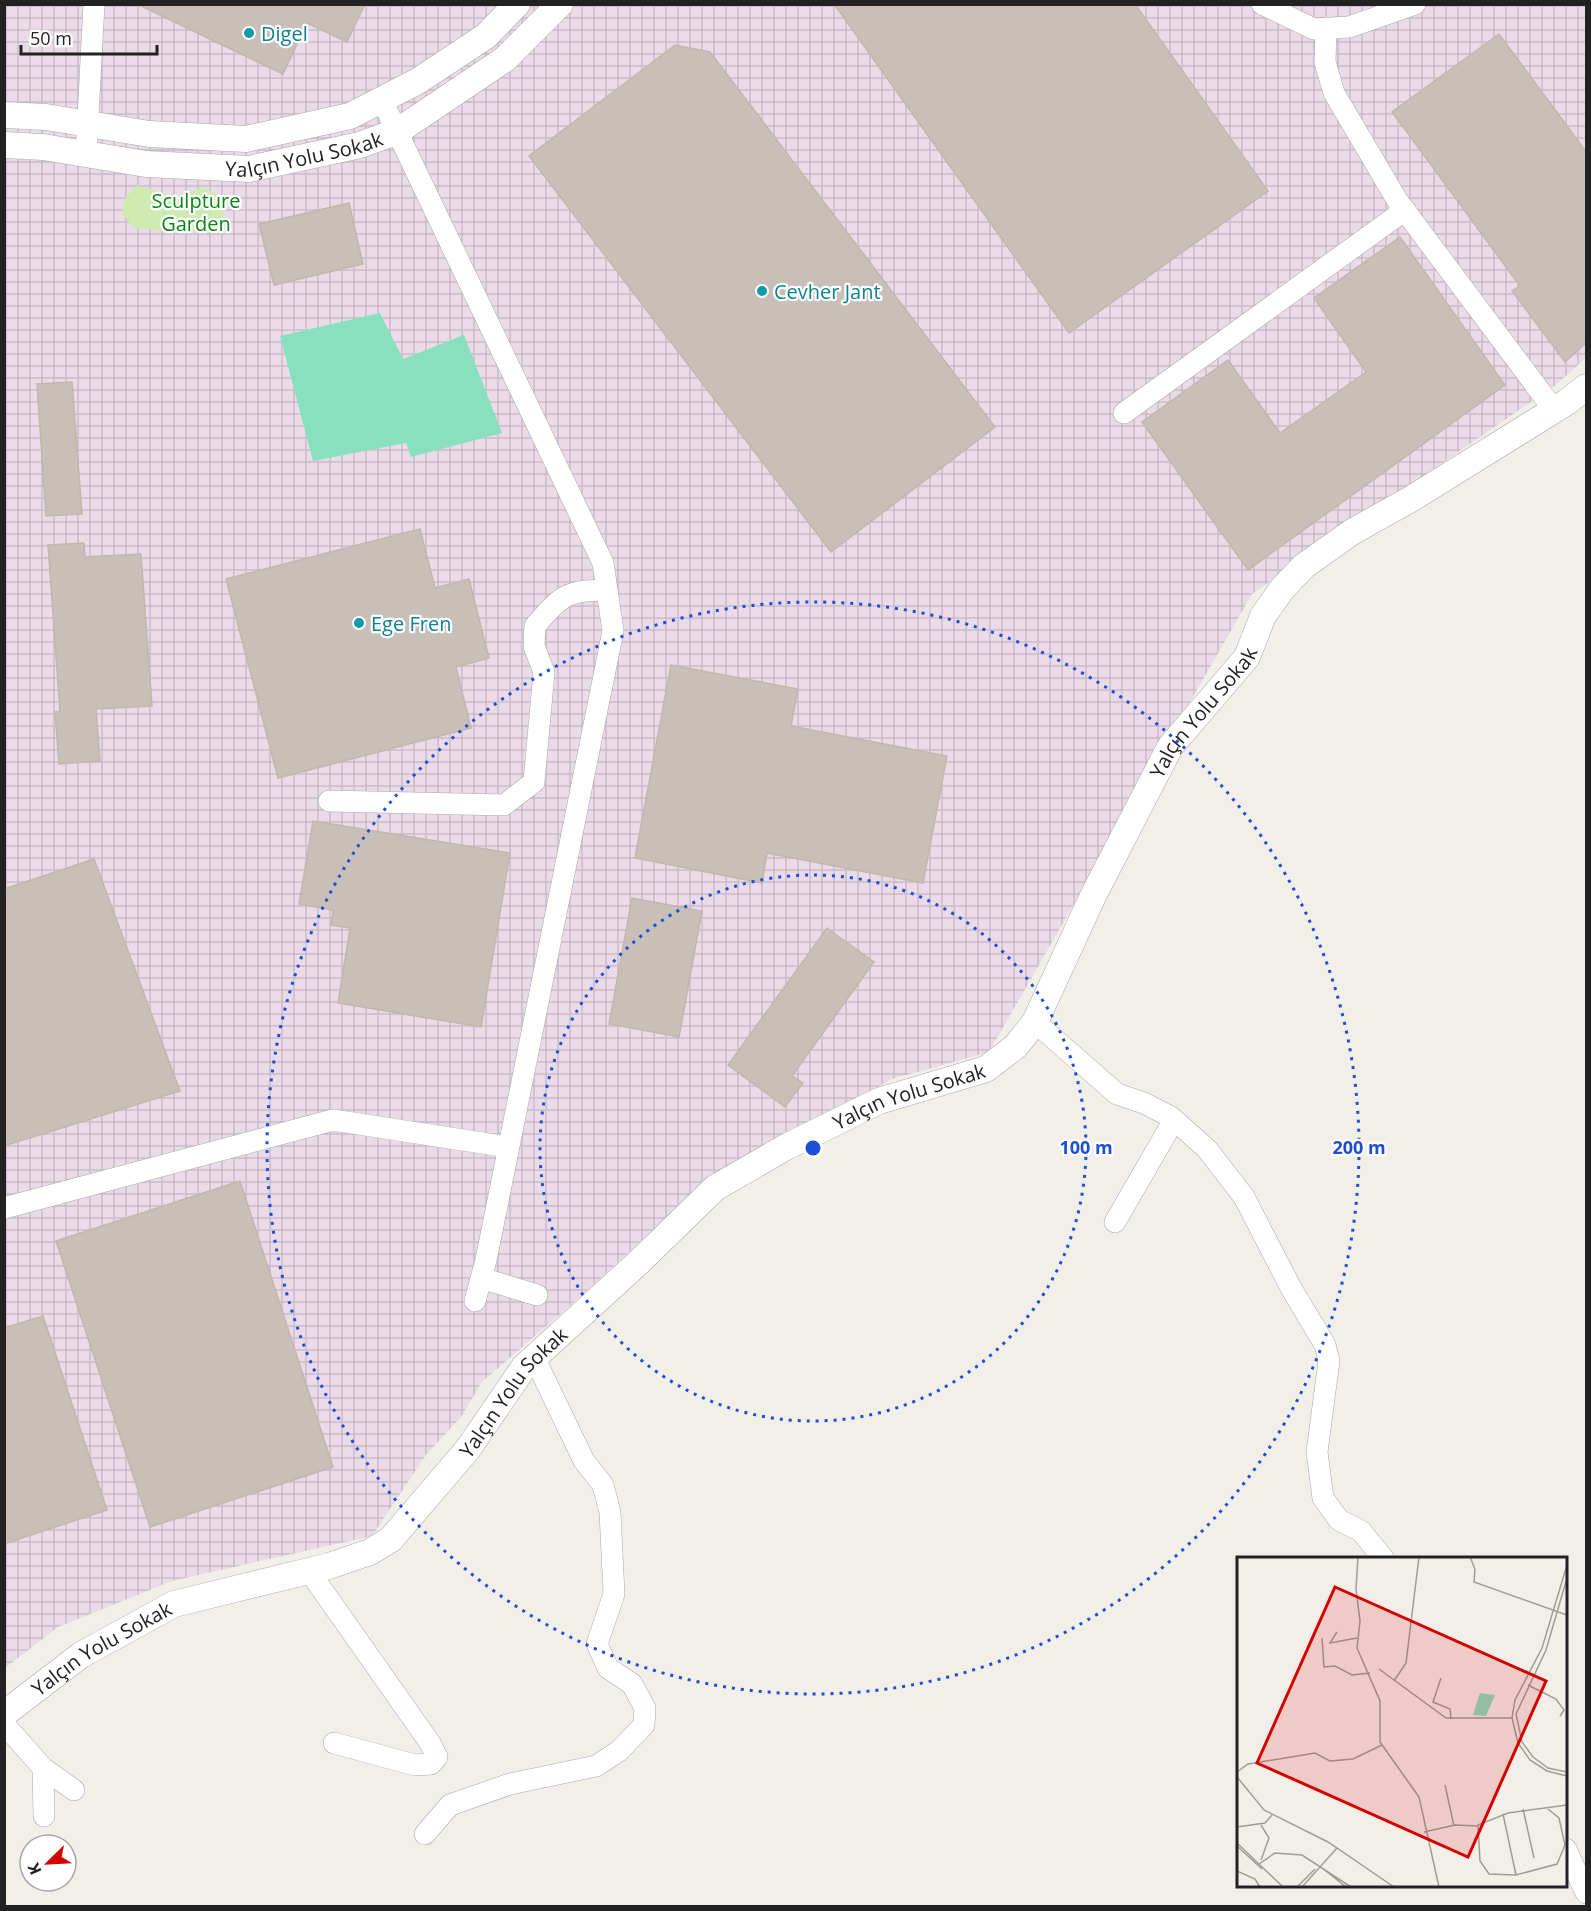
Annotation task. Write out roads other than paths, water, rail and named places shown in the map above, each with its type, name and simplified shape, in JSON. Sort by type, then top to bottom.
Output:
[{"type":"street","points":[[86,154],[94,4]]},
{"type":"street","name":"Yalçın Yolu Sokak","points":[[4,115],[46,117],[149,134],[246,139],[350,116],[418,81],[486,36],[517,4]]},
{"type":"street","name":"Yalçın Yolu Sokak","points":[[4,145],[44,147],[146,164],[249,169],[360,145],[398,131],[505,59],[560,4]]},
{"type":"street","points":[[1262,4],[1314,29],[1349,27],[1415,4]]},
{"type":"street","points":[[1326,28],[1325,62],[1334,93],[1405,210],[1554,410]]},
{"type":"street","points":[[382,100],[603,563],[613,631],[482,1278],[475,1301]]},
{"type":"street","points":[[1124,413],[1405,210]]},
{"type":"street","name":"Yalçın Yolu Sokak","points":[[4,1714],[81,1655],[174,1604],[309,1571],[370,1552],[391,1539],[468,1449],[524,1367],[639,1262],[715,1188],[786,1147],[879,1101],[957,1080],[986,1069],[1016,1046],[1035,1022],[1093,896],[1170,747],[1248,657],[1263,616],[1282,589],[1304,566],[1352,532],[1412,499],[1587,387]]},
{"type":"street","points":[[329,801],[504,805],[534,782],[544,672],[534,646],[536,626],[564,597],[582,589],[607,591]]},
{"type":"street","points":[[1035,1022],[1117,1094],[1144,1103],[1174,1120],[1207,1149],[1244,1197],[1291,1288],[1325,1345],[1329,1361],[1317,1452],[1323,1498],[1339,1520],[1362,1531],[1382,1557]]},
{"type":"street","points":[[4,1209],[333,1120],[508,1148]]},
{"type":"street","points":[[1115,1222],[1174,1120]]},
{"type":"street","points":[[482,1278],[537,1295]]},
{"type":"street","points":[[425,1834],[450,1804],[499,1787],[596,1766],[619,1751],[644,1725],[645,1708],[632,1684],[608,1668],[597,1644],[614,1594],[610,1512],[603,1485],[584,1461],[534,1357]]},
{"type":"street","points":[[309,1571],[430,1743],[437,1757],[430,1764],[415,1765],[334,1743]]},
{"type":"street","points":[[4,1724],[43,1767],[74,1790]]},
{"type":"street","points":[[43,1767],[44,1816]]},
{"type":"street","points":[[1567,1850],[1587,1893]]},
{"type":"place","name":"Digel","points":[[249,33]]},
{"type":"place","name":"Cevher Jant","points":[[762,291]]},
{"type":"place","name":"Ege Fren","points":[[359,623]]},
{"type":"park label","name":"Sculpture Garden","points":[[196,212]]}]
